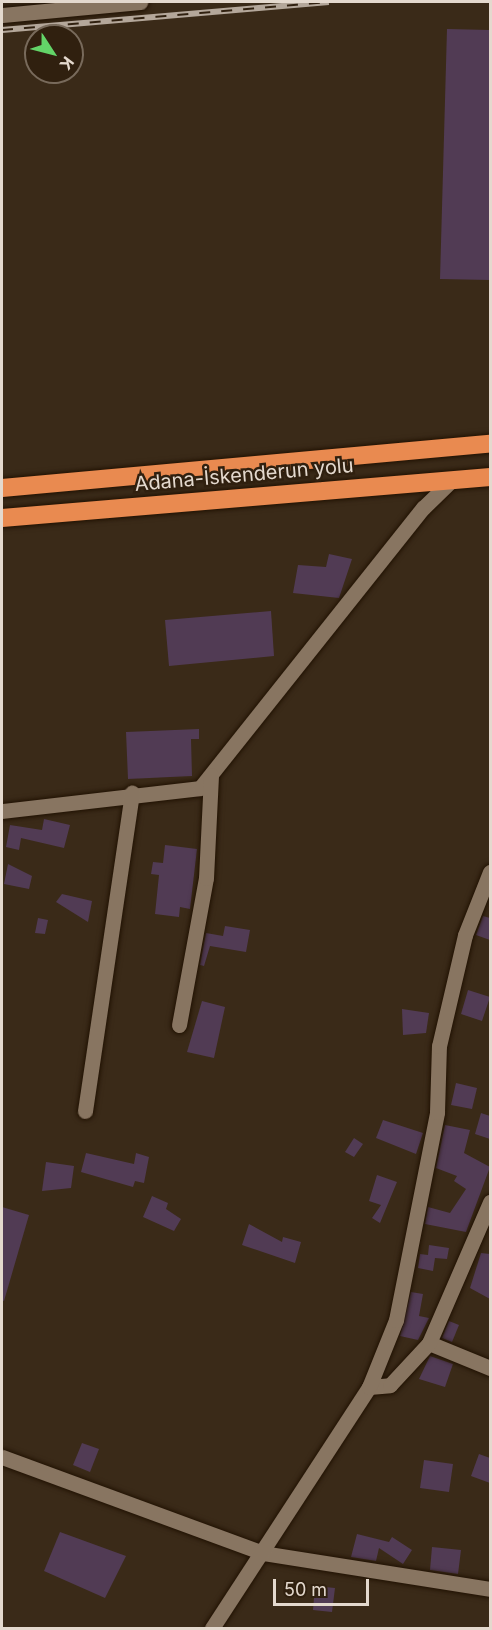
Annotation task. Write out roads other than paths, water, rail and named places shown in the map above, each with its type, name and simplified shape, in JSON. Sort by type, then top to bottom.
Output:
[{"type":"highway","points":[[2,488],[490,444]]},
{"type":"highway","name":"Adana-İskenderun yolu","points":[[2,518],[490,477]]},
{"type":"street","points":[[2,15],[140,2]]},
{"type":"street","points":[[2,811],[132,792],[200,788],[423,507],[452,480]]},
{"type":"street","points":[[179,1025],[206,878],[211,775]]},
{"type":"street","points":[[85,1111],[132,792]]},
{"type":"street","points":[[212,1629],[369,1387],[396,1320],[437,1112],[439,1046],[465,935],[490,872]]},
{"type":"street","points":[[369,1387],[390,1385],[429,1343],[490,1202]]},
{"type":"street","points":[[429,1343],[490,1368]]},
{"type":"street","points":[[2,1457],[263,1553],[490,1589]]},
{"type":"railway","points":[[2,30],[329,2]]}]
